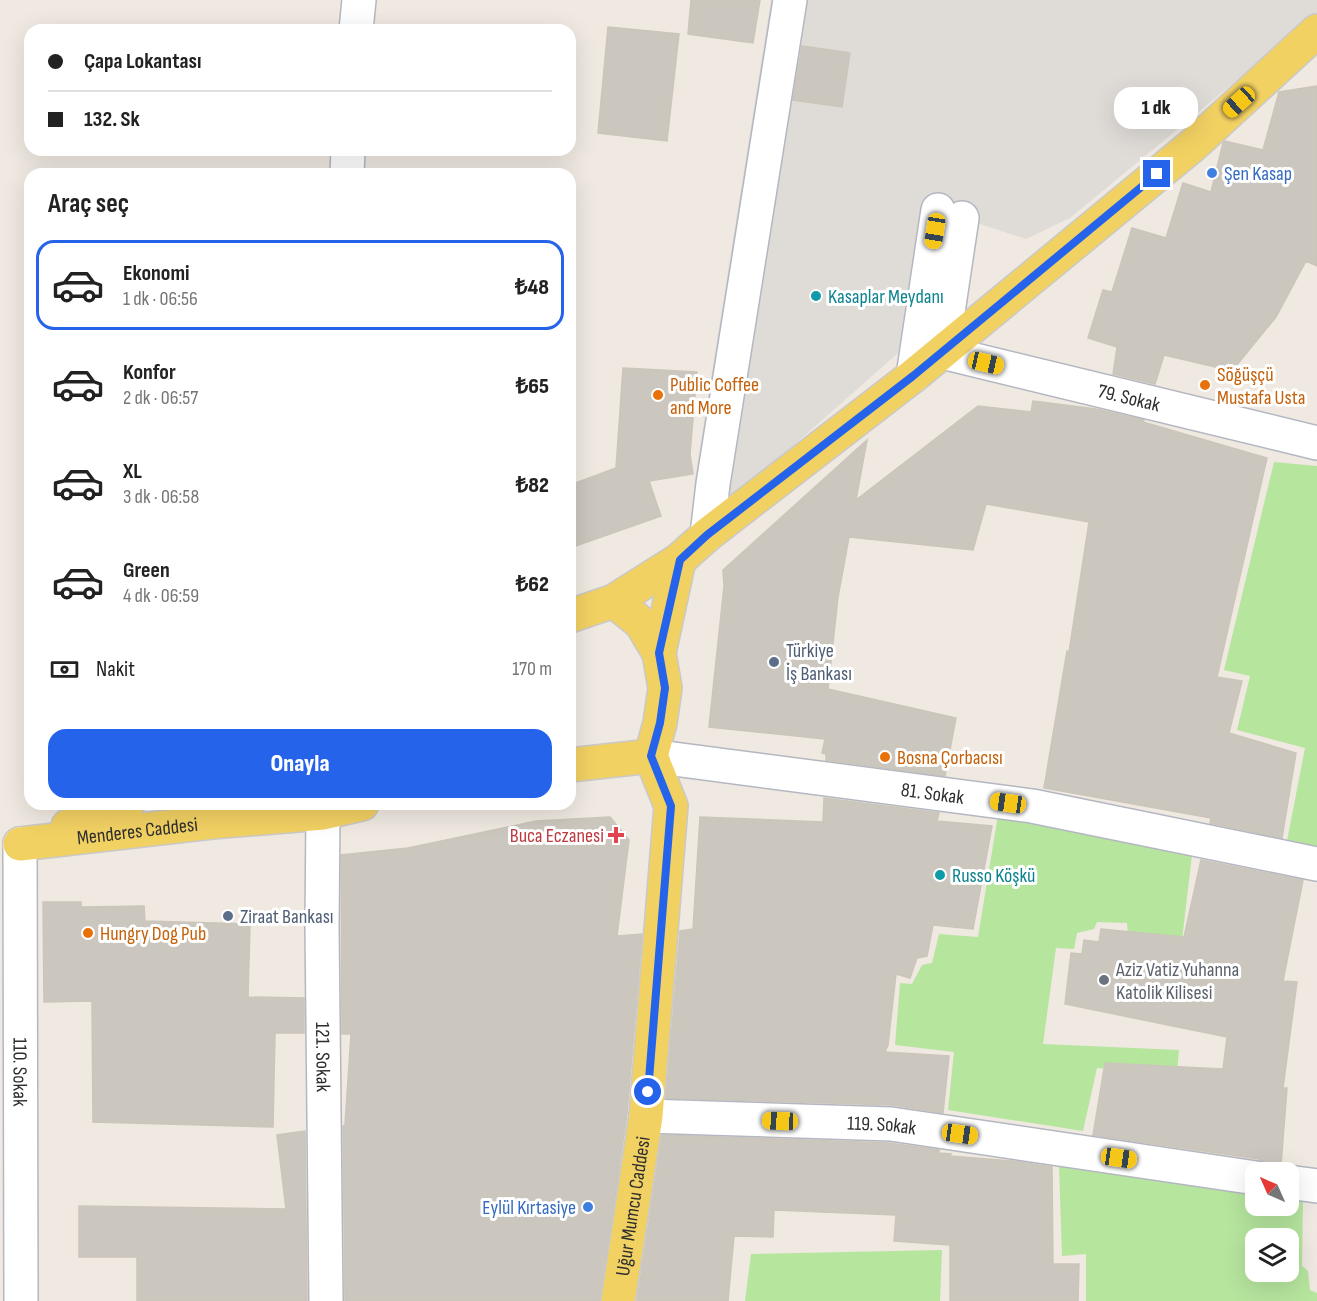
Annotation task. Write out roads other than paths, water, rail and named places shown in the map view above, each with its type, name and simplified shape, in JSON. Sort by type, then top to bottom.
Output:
[{"type":"main road","points":[[576,614],[614,601],[680,560],[707,535],[913,376],[1193,145],[1317,31]]},
{"type":"main road","points":[[659,653],[680,560]]},
{"type":"main road","points":[[576,764],[651,756],[660,723],[665,688],[659,653],[641,623],[614,601]]},
{"type":"main road","name":"Uğur Mumcu Caddesi","points":[[618,1301],[646,1116],[671,806],[651,756]]},
{"type":"main road","name":"Menderes Caddesi","points":[[10,847],[112,810]]},
{"type":"main road","name":"Menderes Caddesi","points":[[10,847],[212,822],[336,810]]},
{"type":"street","points":[[357,24],[358,0]]},
{"type":"street","points":[[707,535],[790,0]]},
{"type":"street","points":[[913,376],[950,214],[942,352]]},
{"type":"street","name":"79. Sokak","points":[[942,352],[1317,443]]},
{"type":"street","name":"81. Sokak","points":[[651,756],[1032,806],[1317,864]]},
{"type":"street","name":"121. Sokak","points":[[323,813],[326,1301]]},
{"type":"street","name":"110. Sokak","points":[[10,847],[21,1301]]},
{"type":"street","name":"119. Sokak","points":[[646,1116],[891,1124],[1245,1176]]},
{"type":"street","points":[[1299,1184],[1317,1186]]},
{"type":"place","name":"Şen Kasap","points":[[1212,173]]},
{"type":"place","name":"Kasaplar Meydanı","points":[[816,296]]},
{"type":"place","name":"Söğüşçü Mustafa Usta","points":[[1205,385]]},
{"type":"place","name":"Public Coffee and More","points":[[658,395]]},
{"type":"place","name":"Türkiye İş Bankası","points":[[774,662]]},
{"type":"place","name":"Bosna Çorbacısı","points":[[885,757]]},
{"type":"place","name":"Buca Eczanesi","points":[[616,835]]},
{"type":"place","name":"Russo Köşkü","points":[[940,875]]},
{"type":"place","name":"Ziraat Bankası","points":[[228,916]]},
{"type":"place","name":"Hungry Dog Pub","points":[[88,933]]},
{"type":"place","name":"Aziz Vatiz Yuhanna Katolik Kilisesi","points":[[1104,980]]},
{"type":"place","name":"Eylül Kırtasiye","points":[[588,1207]]}]
